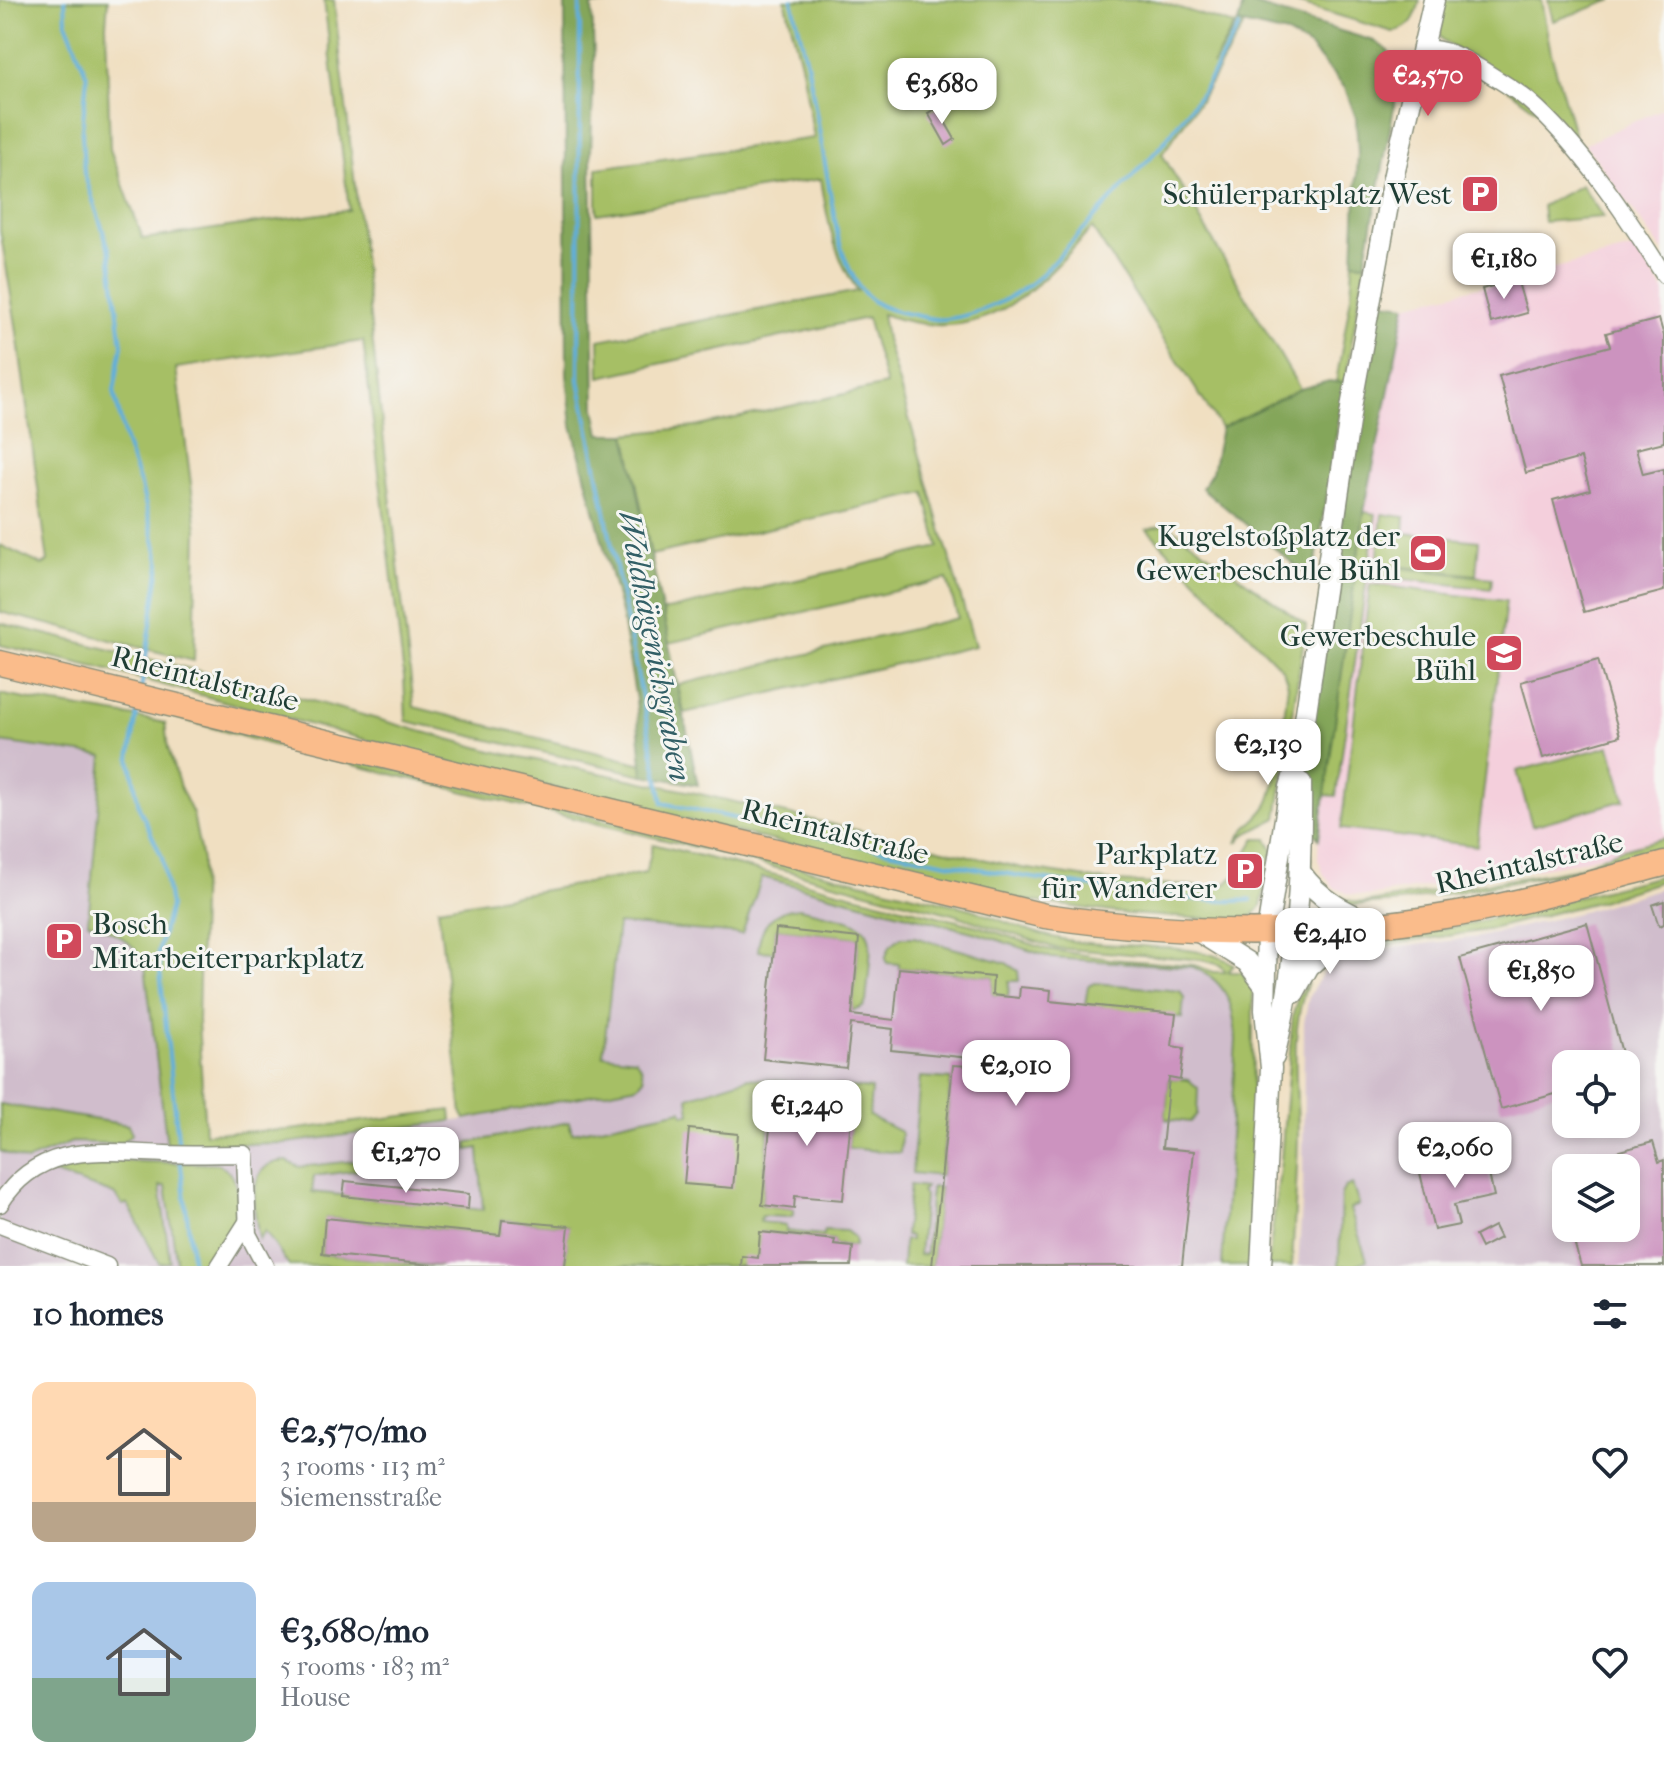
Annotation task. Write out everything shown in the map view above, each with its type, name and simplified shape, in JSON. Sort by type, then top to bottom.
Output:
[{"type":"main road","name":"Rheintalstraße","points":[[0,663],[1045,916],[1102,924],[1199,932],[1351,929],[1442,917],[1512,903],[1664,864]]},
{"type":"street","points":[[1261,1266],[1271,1068],[1265,986],[1267,932],[1290,787],[1300,753],[1352,402],[1393,178],[1434,0]]},
{"type":"street","points":[[1421,48],[1441,48],[1455,53],[1529,100],[1573,148],[1625,216],[1664,275]]},
{"type":"street","points":[[1271,1068],[1288,1003],[1297,932],[1301,873],[1300,753]]},
{"type":"street","points":[[1301,873],[1319,896],[1329,903],[1377,926]]},
{"type":"street","points":[[1288,1003],[1309,966],[1351,929]]},
{"type":"street","points":[[1199,932],[1247,962],[1265,986]]},
{"type":"street","points":[[0,1204],[26,1173],[53,1158],[82,1151],[245,1154],[247,1222],[251,1242],[265,1266]]},
{"type":"street","points":[[219,1266],[247,1222]]},
{"type":"street","points":[[0,1225],[107,1266]]},
{"type":"shaded area","points":[[1664,108],[1664,253],[1585,144]]},
{"type":"shaded area","name":"Gewerbeschule Bühl","points":[[1636,248],[1664,291],[1664,838],[1573,863],[1368,896],[1349,894],[1333,887],[1318,859],[1319,830],[1364,512],[1406,305]]},
{"type":"shaded area","points":[[0,742],[103,756],[88,922],[116,933],[139,950],[145,966],[167,1145],[286,1143],[470,1119],[583,1097],[611,879],[647,873],[653,844],[762,877],[980,934],[1052,958],[1193,967],[1213,976],[1228,997],[1235,1019],[1236,1040],[1222,1266],[0,1266]]},
{"type":"shaded area","points":[[1664,887],[1664,1266],[1298,1266],[1303,1187],[1304,1023],[1309,996],[1321,976],[1337,959],[1352,953],[1479,937],[1582,912]]},
{"type":"green space","points":[[0,0],[108,0],[110,149],[143,239],[349,210],[324,0],[334,0],[414,707],[643,764],[643,775],[406,721],[404,677],[363,341],[176,368],[197,530],[194,661],[0,612],[0,545],[42,565],[48,562],[0,230]]},
{"type":"green space","points":[[565,0],[647,0],[592,6],[595,408],[600,434],[626,434],[698,785],[643,775],[636,700],[621,613],[572,425],[567,375]]},
{"type":"green space","points":[[785,0],[1154,0],[1234,25],[1212,66],[1238,23],[1244,25],[1202,98],[1162,154],[1300,389],[1221,428],[1092,228],[1047,275],[1001,310],[976,320],[949,325],[917,323],[882,314],[886,339],[975,646],[684,713],[678,685],[958,618],[947,579],[669,643],[663,611],[939,547],[925,493],[651,555],[626,434],[695,427],[886,385],[867,318],[600,377],[599,340],[858,291],[837,251],[821,179],[597,214],[597,168],[814,138],[802,68]]},
{"type":"green space","points":[[1287,0],[1420,0],[1412,21],[1393,32]]},
{"type":"green space","points":[[1441,0],[1541,0],[1551,53],[1574,133],[1572,137],[1442,39],[1437,30]]},
{"type":"green space","points":[[1548,0],[1613,0],[1553,21]]},
{"type":"green space","points":[[1244,2],[1374,41],[1388,51],[1397,63],[1400,75],[1365,263],[1353,262],[1358,153],[1356,118],[1345,88],[1310,47],[1287,34],[1238,23]]},
{"type":"green space","points":[[1581,185],[1603,217],[1544,222],[1542,206]]},
{"type":"green space","points":[[1353,262],[1365,263],[1345,383],[1336,382],[1351,296]]},
{"type":"green space","points":[[1377,301],[1406,305],[1364,512],[1319,839],[1309,828],[1305,795],[1314,690]]},
{"type":"green space","points":[[1329,381],[1345,383],[1313,580],[1202,488],[1212,472],[1221,428],[1300,389]]},
{"type":"green space","points":[[1364,512],[1376,514],[1336,796],[1323,795]]},
{"type":"green space","name":"Kugelstoßplatz der Gewerbeschule Bühl","points":[[1382,514],[1405,517],[1404,533],[1479,541],[1476,575],[1377,564]]},
{"type":"green space","points":[[1167,524],[1306,625],[1277,818],[1244,835],[1237,843],[1265,809],[1272,794],[1288,685],[1283,670],[1147,529]]},
{"type":"green space","points":[[1377,565],[1492,578],[1491,589],[1375,576]]},
{"type":"green space","points":[[1370,584],[1506,601],[1477,846],[1341,829]]},
{"type":"green space","points":[[0,623],[244,682],[492,751],[687,791],[1022,868],[1114,882],[1215,887],[1226,884],[1233,877],[1246,883],[1252,867],[1246,854],[1255,839],[1267,839],[1273,849],[1261,906],[1253,916],[1238,921],[1127,914],[1015,899],[463,766],[108,670],[0,645]]},
{"type":"green space","points":[[0,694],[165,723],[168,748],[180,787],[193,814],[202,861],[198,1021],[205,1133],[290,1130],[451,1110],[452,1121],[286,1143],[167,1145],[145,966],[129,943],[115,933],[88,922],[103,756],[0,742]]},
{"type":"green space","points":[[150,710],[972,909],[1051,937],[1078,942],[1183,949],[1221,958],[1234,965],[1228,972],[1242,972],[1253,990],[1252,1266],[1222,1266],[1236,1040],[1233,1016],[1221,987],[1214,979],[1193,967],[1052,958],[980,934],[762,877],[742,934],[618,924],[603,1055],[635,1059],[644,1079],[637,1086],[465,1119],[438,908],[646,873],[653,844],[981,927],[1046,949],[1110,959],[1194,965],[1214,972],[1226,972],[1220,965],[1203,960],[1055,948],[952,914],[715,852],[279,747]]},
{"type":"green space","points":[[1610,746],[1625,800],[1532,826],[1517,771]]},
{"type":"green space","points":[[1664,838],[1664,849],[1608,865],[1400,902],[1345,906],[1312,882],[1305,839],[1312,869],[1320,883],[1340,897],[1364,903],[1575,869],[1619,850]]},
{"type":"green space","points":[[1664,875],[1664,880],[1604,900],[1487,930],[1339,952],[1348,942],[1460,926]]},
{"type":"green space","points":[[799,908],[845,919],[866,931],[870,955],[863,1007],[852,1011],[859,938],[776,929],[774,952],[758,951],[761,934],[769,920],[781,912]]},
{"type":"green space","points":[[901,937],[914,937],[1006,963],[1018,971],[1019,981],[1009,981],[1008,997],[992,995],[993,977],[899,968],[899,964],[887,963],[885,959],[890,946]]},
{"type":"green space","points":[[1308,982],[1296,1039],[1298,1136],[1292,1266],[1268,1266],[1281,1160],[1293,1015],[1298,996]]},
{"type":"green space","points":[[1095,983],[1180,991],[1184,998],[1182,1018],[1085,1005],[1088,986]]},
{"type":"green space","points":[[920,1077],[951,1079],[941,1176],[912,1173]]},
{"type":"green space","points":[[748,1078],[810,1084],[809,1093],[773,1085],[762,1205],[794,1209],[794,1215],[761,1216],[760,1222],[786,1225],[786,1231],[823,1235],[824,1230],[846,1231],[854,1237],[855,1246],[834,1245],[834,1240],[761,1232],[758,1258],[741,1266],[565,1266],[568,1226],[502,1220],[500,1235],[326,1218],[322,1254],[441,1266],[289,1266],[265,1231],[259,1239],[255,1189],[264,1169],[273,1163],[287,1161],[299,1167],[363,1160],[367,1169],[314,1176],[312,1192],[483,1210],[479,1148],[468,1150],[467,1143],[569,1122],[572,1133],[682,1110],[683,1115],[690,1114],[688,1097]]},
{"type":"green space","points":[[1169,1078],[1189,1080],[1198,1088],[1197,1114],[1190,1122],[1165,1119]]},
{"type":"green space","points":[[815,1084],[871,1089],[869,1116],[901,1132],[900,1153],[848,1148],[852,1098],[814,1094]]},
{"type":"green space","points":[[0,1104],[128,1125],[132,1134],[120,1144],[72,1142],[26,1161],[0,1151]]},
{"type":"green space","points":[[459,1145],[461,1151],[374,1168],[374,1159]]},
{"type":"green space","points":[[90,1160],[219,1164],[235,1184],[238,1196],[234,1223],[220,1246],[200,1264],[177,1266],[166,1186],[160,1186],[170,1262],[159,1263],[128,1204],[122,1205],[116,1195],[109,1192],[48,1172],[55,1167]]},
{"type":"green space","points":[[1352,1184],[1359,1205],[1350,1209],[1367,1260],[1352,1266],[1339,1266],[1341,1194],[1345,1187]]},
{"type":"green space","points":[[910,1185],[925,1187],[921,1192],[924,1196],[919,1255],[926,1254],[931,1187],[940,1188],[932,1266],[902,1266],[904,1240],[910,1240],[910,1236],[905,1235]]},
{"type":"building","points":[[937,108],[955,139],[946,145],[928,113]]},
{"type":"building","points":[[1517,279],[1527,313],[1491,323],[1482,289]]},
{"type":"building","points":[[1659,319],[1664,336],[1664,442],[1636,449],[1643,474],[1664,469],[1664,591],[1584,612],[1553,500],[1590,490],[1581,458],[1526,473],[1499,376],[1610,346],[1606,333]]},
{"type":"building","points":[[1598,660],[1620,736],[1543,758],[1521,682]]},
{"type":"building","points":[[1664,901],[1664,924],[1659,926],[1652,905]]},
{"type":"building","points":[[1587,923],[1621,1050],[1552,1050],[1552,1095],[1501,1109],[1460,958]]},
{"type":"building","points":[[776,929],[859,938],[852,1015],[894,1020],[899,968],[993,977],[992,995],[1019,998],[1020,987],[1051,990],[1050,1001],[1176,1014],[1172,1046],[1184,1048],[1180,1080],[1169,1078],[1162,1148],[1194,1151],[1182,1266],[932,1266],[953,1065],[969,1066],[970,1058],[891,1050],[893,1029],[851,1024],[846,1068],[763,1059]]},
{"type":"building","points":[[774,1090],[853,1098],[843,1200],[795,1196],[794,1209],[762,1205]]},
{"type":"building","points":[[689,1129],[738,1134],[733,1188],[684,1184]]},
{"type":"building","points":[[1653,1142],[1659,1162],[1664,1160],[1664,1266],[1581,1266],[1574,1242],[1640,1242],[1640,1154],[1608,1154]]},
{"type":"building","points":[[1485,1157],[1494,1196],[1454,1205],[1459,1225],[1434,1230],[1420,1173]]},
{"type":"building","points":[[345,1181],[469,1194],[468,1209],[343,1196]]},
{"type":"building","points":[[325,1218],[500,1235],[502,1220],[569,1226],[565,1266],[441,1266],[322,1254]]},
{"type":"building","points":[[1494,1226],[1500,1238],[1481,1248],[1475,1236]]},
{"type":"building","points":[[760,1232],[835,1240],[834,1245],[853,1247],[851,1266],[741,1266],[742,1256],[758,1258]]},
{"type":"waterway","points":[[65,0],[66,22],[87,76],[82,132],[84,173],[110,252],[122,345],[114,391],[160,564],[141,690]]},
{"type":"waterway","name":"Waldhägenichgraben","points":[[580,0],[579,380],[663,803],[999,872],[1182,898],[1251,900]]},
{"type":"waterway","points":[[792,0],[808,67],[838,237],[851,272],[861,289],[878,304],[937,319],[959,317],[984,309],[1009,298],[1041,275],[1162,145],[1203,91],[1239,27]]},
{"type":"waterway","points":[[138,707],[130,758],[139,807],[162,857],[170,906],[158,952],[179,1148]]},
{"type":"waterway","points":[[180,1157],[193,1266]]},
{"type":"place","name":"Schülerparkplatz West","points":[[1480,194]]},
{"type":"place","name":"Kugelstoßplatz der Gewerbeschule Bühl","points":[[1428,553]]},
{"type":"place","name":"Gewerbeschule Bühl","points":[[1504,653]]},
{"type":"place","name":"Parkplatz für Wanderer","points":[[1245,871]]},
{"type":"place","name":"Bosch Mitarbeiterparkplatz","points":[[64,941]]}]
